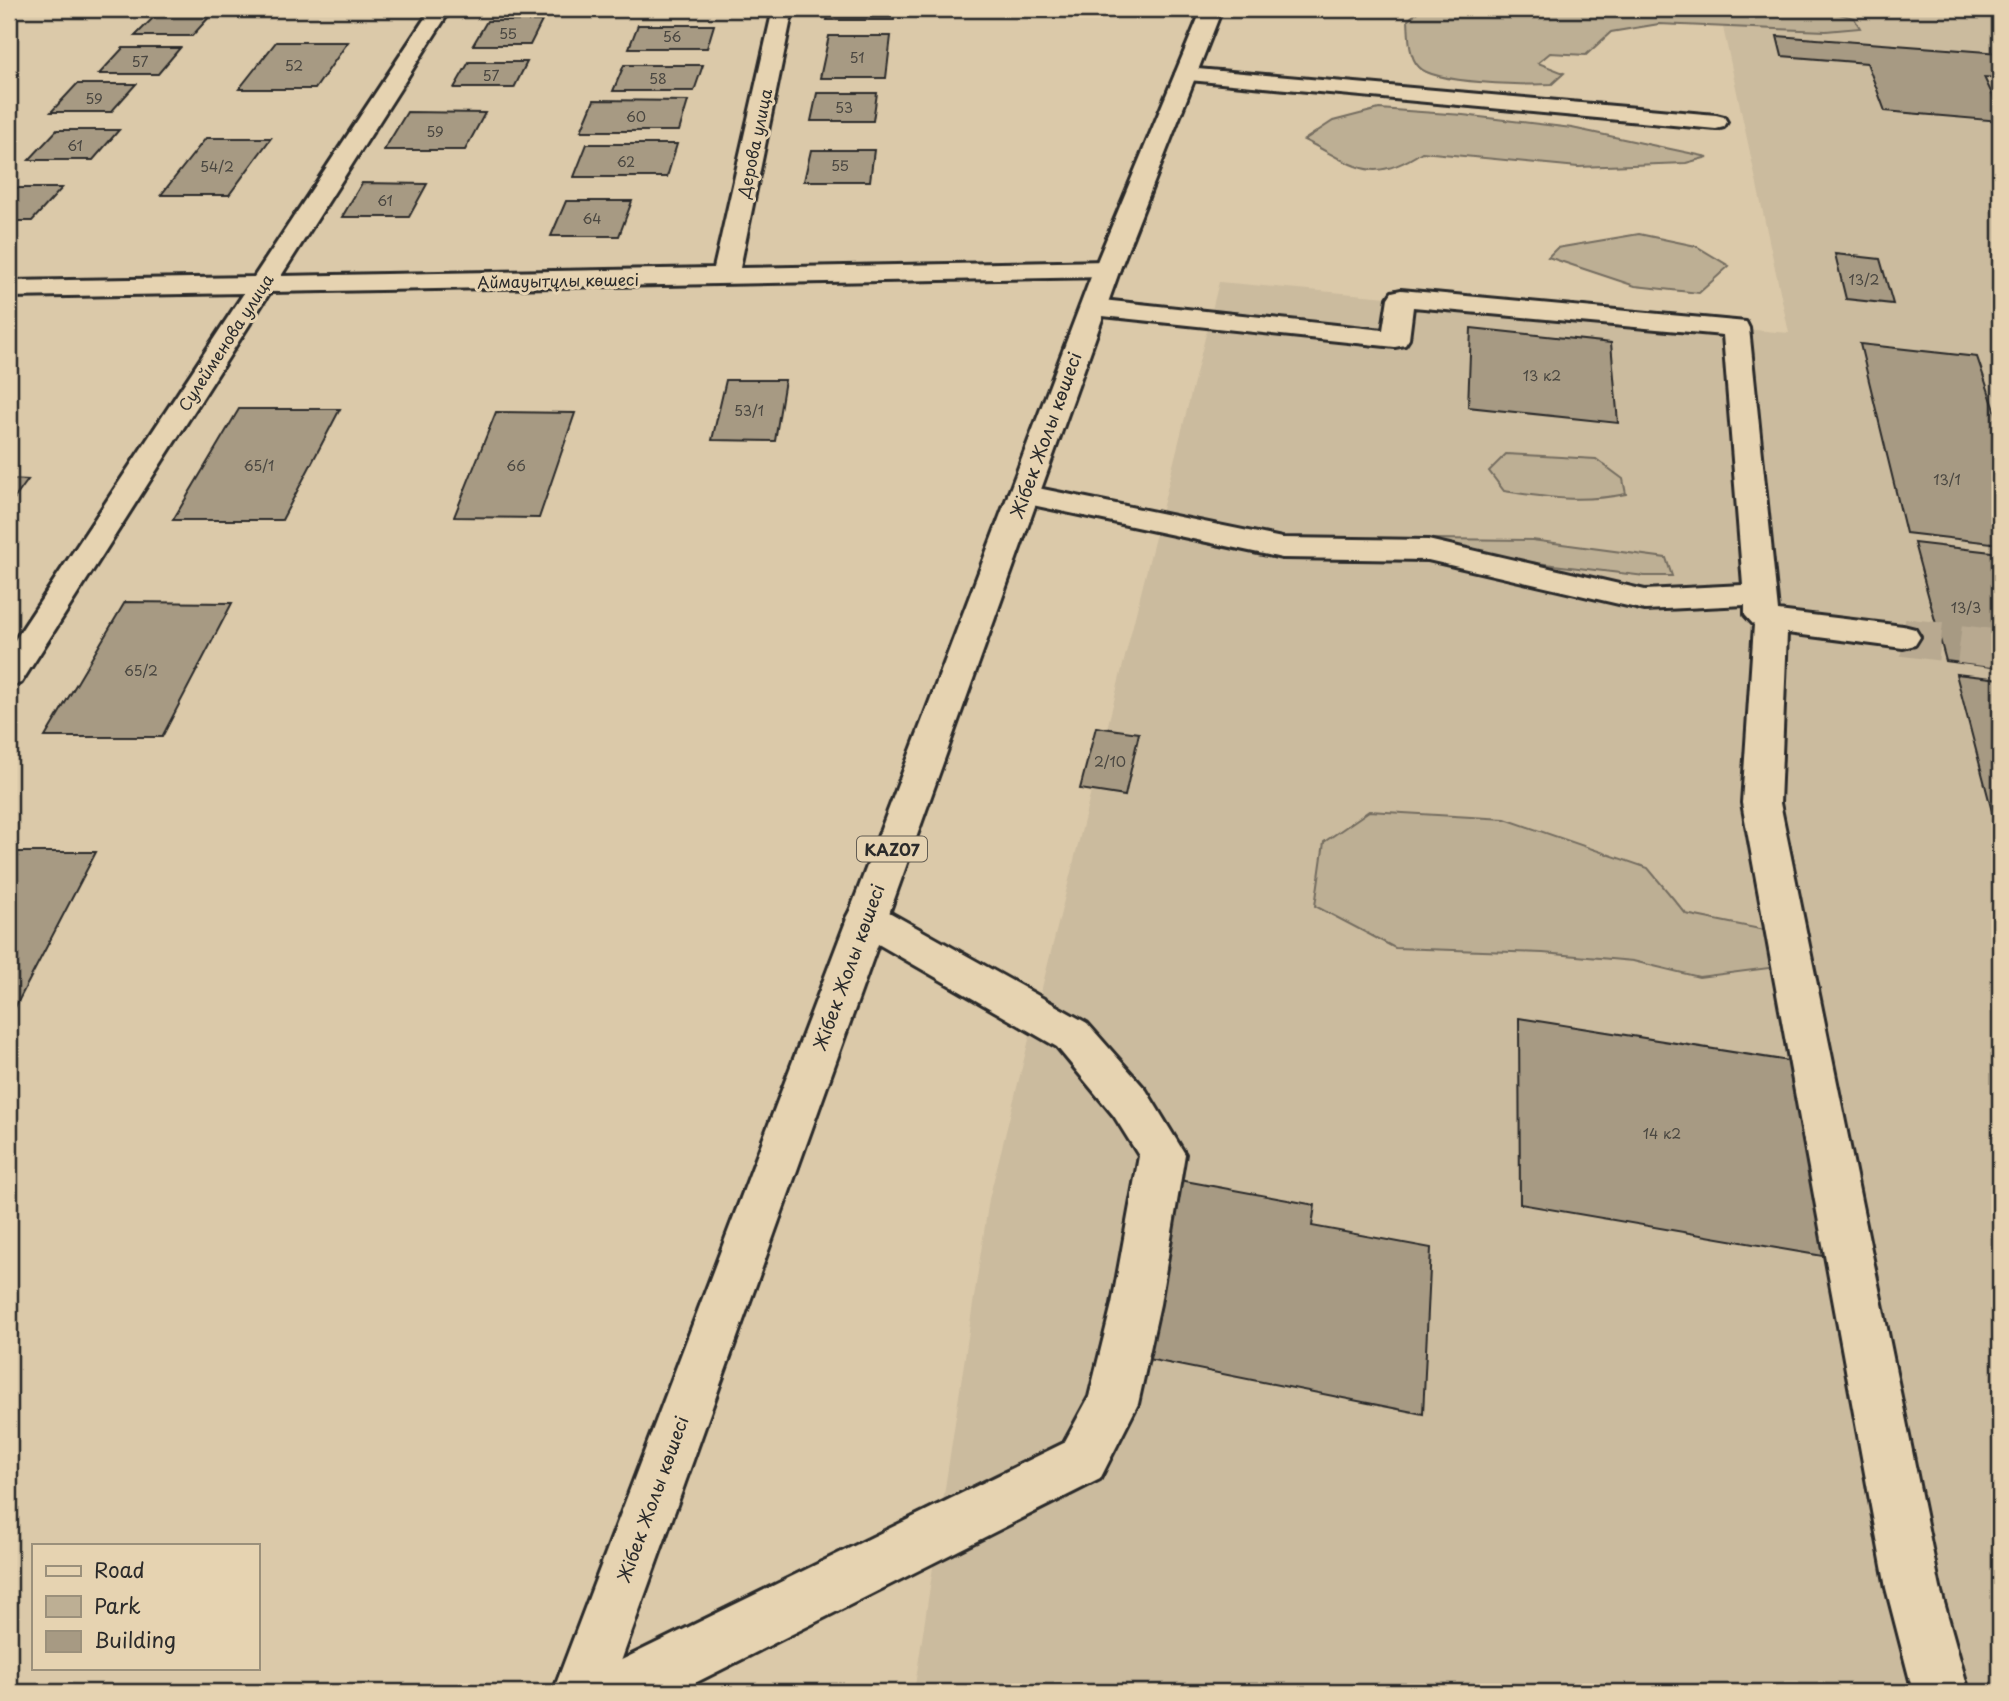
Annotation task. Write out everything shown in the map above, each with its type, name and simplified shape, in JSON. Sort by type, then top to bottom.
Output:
[{"type":"main road","name":"Сулейменова улица","points":[[9,675],[441,9]]},
{"type":"main road","name":"Дерова улица","points":[[724,277],[783,9]]},
{"type":"main road","name":"Жібек Жолы көшесі","points":[[581,1692],[1107,269],[1212,9]]},
{"type":"main road","points":[[1186,74],[1716,122]]},
{"type":"main road","name":"Аймауытұлы көшесі","points":[[9,289],[1107,269]]},
{"type":"main road","points":[[1093,307],[1395,339],[1401,298],[1736,328],[1766,608],[1760,803],[1913,1588],[1941,1692]]},
{"type":"main road","points":[[1023,494],[1282,548],[1428,550],[1645,600],[1766,608],[1903,637]]},
{"type":"main road","points":[[617,1692],[1083,1461],[1113,1404],[1136,1304],[1162,1154],[1130,1103],[1072,1035],[866,918]]},
{"type":"shaded area","points":[[1719,9],[2000,9],[2000,1692],[914,1692],[989,1199],[1219,282],[1789,333]]},
{"type":"green space","points":[[1421,9],[1770,9],[1836,13],[1854,18],[1860,28],[1826,31],[1659,24],[1611,32],[1586,55],[1550,53],[1538,63],[1564,73],[1552,84],[1503,84],[1443,77],[1419,67],[1411,51],[1408,20]]},
{"type":"green space","points":[[1379,109],[1463,115],[1572,128],[1708,157],[1686,163],[1578,167],[1422,152],[1404,163],[1375,170],[1349,164],[1304,140],[1333,121]]},
{"type":"green space","points":[[1639,234],[1696,246],[1729,266],[1699,293],[1635,286],[1548,257],[1557,248]]},
{"type":"green space","points":[[1506,454],[1596,459],[1623,479],[1626,494],[1565,498],[1504,491],[1489,471]]},
{"type":"green space","points":[[1427,539],[1532,540],[1666,558],[1672,576],[1645,576],[1428,550]]},
{"type":"green space","points":[[1369,811],[1505,819],[1648,868],[1686,914],[1770,931],[1777,967],[1699,977],[1633,961],[1543,953],[1395,948],[1315,906],[1324,842]]},
{"type":"building","points":[[830,9],[895,9],[894,20],[827,20]]},
{"type":"building","points":[[158,13],[213,13],[192,36],[135,36]]},
{"type":"building","points":[[487,21],[542,21],[530,45],[473,45]]},
{"type":"building","points":[[638,25],[714,25],[707,48],[629,48]]},
{"type":"building","points":[[829,36],[891,36],[886,78],[820,78]]},
{"type":"building","points":[[1777,36],[2000,53],[2000,78],[1984,77],[2000,111],[2000,121],[1885,111],[1867,63],[1782,56]]},
{"type":"building","points":[[276,42],[348,42],[315,89],[239,89]]},
{"type":"building","points":[[123,48],[180,48],[158,74],[99,74]]},
{"type":"building","points":[[469,62],[527,62],[514,88],[454,88]]},
{"type":"building","points":[[624,65],[703,65],[694,91],[613,91]]},
{"type":"building","points":[[77,84],[136,84],[111,112],[51,112]]},
{"type":"building","points":[[817,93],[877,93],[873,121],[811,121]]},
{"type":"building","points":[[594,100],[688,101],[679,131],[581,131]]},
{"type":"building","points":[[407,112],[485,113],[465,150],[384,150]]},
{"type":"building","points":[[57,130],[119,130],[93,160],[29,160]]},
{"type":"building","points":[[206,138],[271,138],[229,195],[161,195]]},
{"type":"building","points":[[587,144],[677,144],[667,177],[574,177]]},
{"type":"building","points":[[811,150],[874,150],[870,181],[804,181]]},
{"type":"building","points":[[362,183],[427,184],[409,217],[342,217]]},
{"type":"building","points":[[9,188],[62,188],[32,221],[9,221]]},
{"type":"building","points":[[566,201],[632,201],[619,236],[551,236]]},
{"type":"building","points":[[1835,254],[1880,259],[1893,304],[1846,299]]},
{"type":"building","points":[[1471,328],[1611,343],[1618,423],[1468,407]]},
{"type":"building","points":[[1860,344],[1977,357],[2000,425],[2000,544],[1906,533]]},
{"type":"building","points":[[726,380],[785,380],[775,441],[712,440]]},
{"type":"building","points":[[239,409],[340,409],[282,520],[173,520]]},
{"type":"building","points":[[496,412],[575,413],[539,518],[454,517]]},
{"type":"building","points":[[9,479],[28,480],[9,506]]},
{"type":"building","points":[[1914,543],[2000,553],[2000,668],[1946,661]]},
{"type":"building","points":[[125,602],[232,603],[162,737],[45,737]]},
{"type":"building","points":[[1956,674],[2000,679],[2000,842]]},
{"type":"building","points":[[1096,727],[1139,733],[1125,796],[1080,789]]},
{"type":"building","points":[[9,852],[96,852],[9,1019]]},
{"type":"building","points":[[1519,1018],[1795,1062],[1823,1256],[1520,1204]]},
{"type":"building","points":[[1169,1178],[1315,1205],[1312,1226],[1431,1248],[1423,1414],[1138,1357]]},
{"type":"tunnel","points":[[1903,637],[2000,649]]}]
